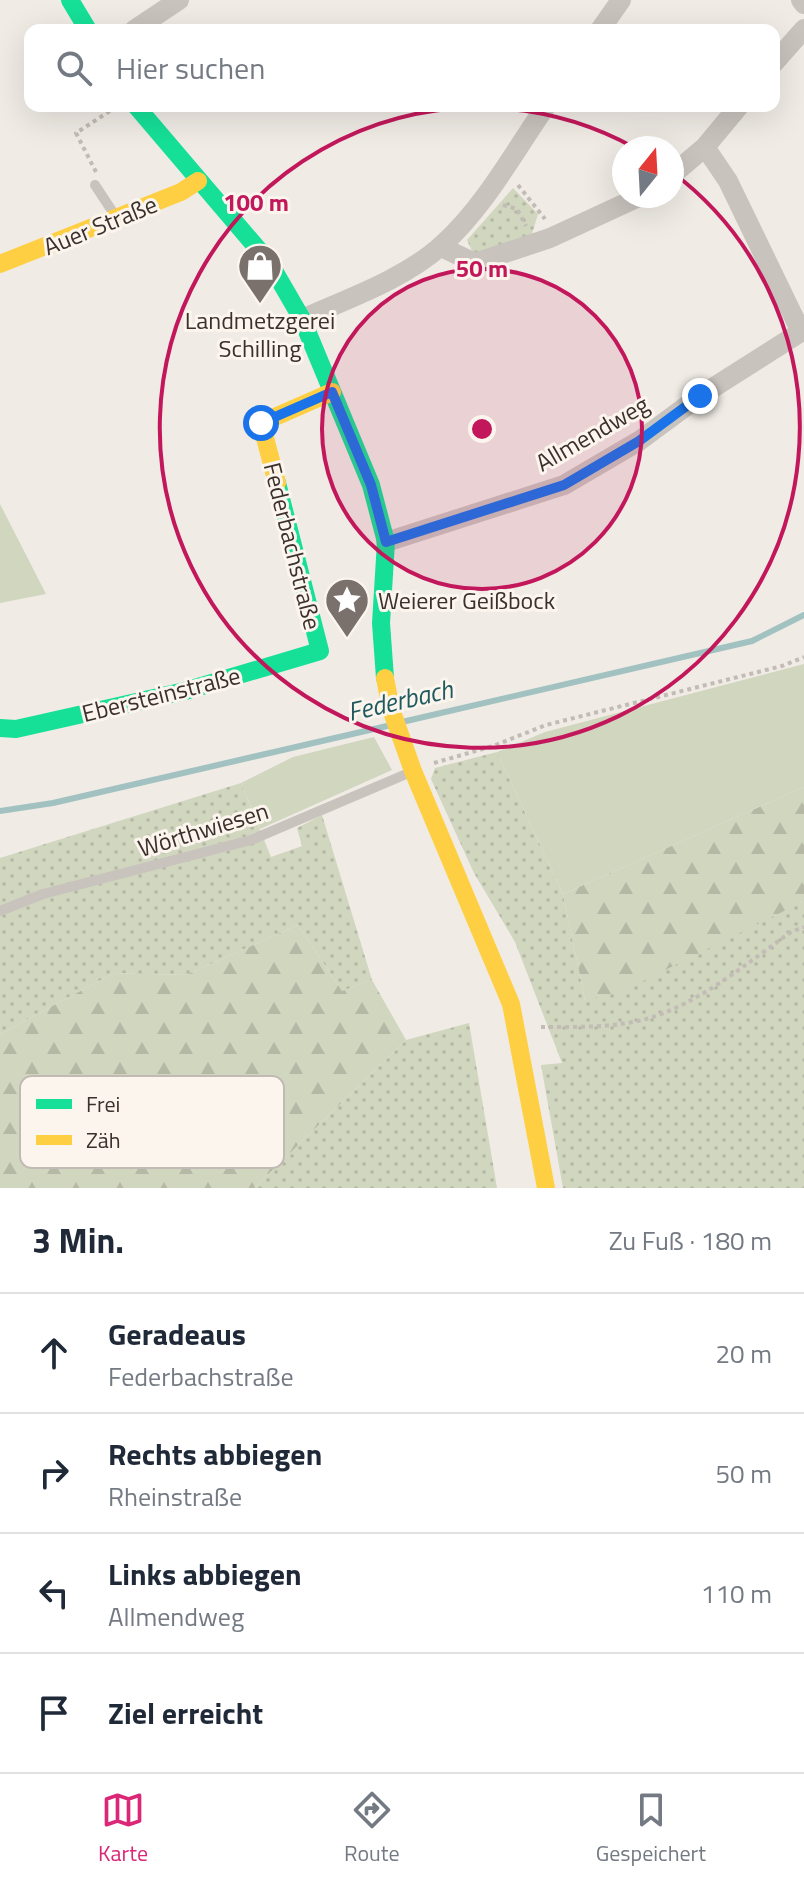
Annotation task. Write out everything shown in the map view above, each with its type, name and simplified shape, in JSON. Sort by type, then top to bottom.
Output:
[{"type":"main road","points":[[70,0],[84,24]]},
{"type":"main road","points":[[141,112],[198,181],[236,219],[269,262],[302,319],[371,485],[386,542],[381,658],[391,709],[517,1028],[546,1188]]},
{"type":"main road","name":"Auer Straße","points":[[0,264],[117,219],[181,192],[198,181]]},
{"type":"main road","name":"Federbachstraße","points":[[320,651],[261,423],[332,392]]},
{"type":"main road","name":"Ebersteinstraße","points":[[0,728],[16,729],[185,691],[320,651]]},
{"type":"street","points":[[143,24],[179,0]]},
{"type":"street","points":[[604,24],[621,0]]},
{"type":"street","points":[[780,56],[804,29]]},
{"type":"street","points":[[302,319],[385,282],[441,247],[465,222],[542,112]]},
{"type":"street","points":[[684,165],[705,147],[734,112]]},
{"type":"street","points":[[705,147],[728,181],[802,331]]},
{"type":"street","points":[[441,247],[475,263],[542,242],[615,208]]},
{"type":"street","name":"Allmendweg","points":[[386,542],[564,485],[639,441],[802,331]]},
{"type":"lane","points":[[95,185],[117,219]]},
{"type":"lane","name":"Wörthwiesen","points":[[0,911],[43,894],[251,840],[413,771]]},
{"type":"path","points":[[95,185],[97,175],[76,133],[109,112]]},
{"type":"path","points":[[502,170],[539,210],[542,242]]},
{"type":"path","points":[[481,200],[517,209],[526,220],[525,229],[542,242]]},
{"type":"path","points":[[413,771],[546,725],[782,666],[804,657]]},
{"type":"path","points":[[517,1028],[614,1025],[649,1018],[713,987],[791,932],[804,927]]},
{"type":"green space","points":[[513,188],[538,214],[532,234],[479,256],[472,251],[467,240]]},
{"type":"green space","points":[[0,504],[46,594],[0,603]]},
{"type":"green space","points":[[804,664],[804,787],[563,894],[497,752],[545,732]]},
{"type":"green space","points":[[374,737],[392,770],[260,829],[241,783],[293,757]]},
{"type":"green space","points":[[497,752],[563,894],[585,1000],[804,901],[804,1188],[563,1188],[541,1065],[562,1063],[515,942],[474,873],[431,779],[435,768]]},
{"type":"green space","points":[[241,783],[271,857],[302,846],[297,828],[322,815],[372,980],[342,991],[298,925],[186,975],[114,973],[0,1034],[0,858]]},
{"type":"green space","points":[[804,787],[804,901],[621,992],[585,1000],[563,894]]},
{"type":"green space","points":[[298,925],[342,991],[372,980],[406,1040],[284,1159],[284,1076],[20,1076],[20,1168],[275,1168],[254,1188],[0,1188],[0,1034],[114,973],[186,975]]},
{"type":"green space","points":[[469,1023],[497,1188],[254,1188],[275,1168],[284,1168],[284,1159],[406,1040]]},
{"type":"waterway","name":"Federbach","points":[[402,722],[752,641],[804,615]]},
{"type":"waterway","name":"Federbach","points":[[0,811],[53,803],[387,726]]},
{"type":"traffic: fast","points":[[70,0],[84,24]]},
{"type":"traffic: fast","points":[[141,112],[269,262],[302,319],[371,485],[386,542],[381,623],[385,678]]},
{"type":"traffic: fast","points":[[0,728],[16,729],[185,691],[320,651],[277,483]]},
{"type":"traffic: slow","points":[[0,264],[181,192],[198,181]]},
{"type":"traffic: slow","points":[[277,483],[261,423],[332,392]]},
{"type":"traffic: slow","points":[[385,678],[391,709],[413,771],[511,1004],[546,1188]]},
{"type":"place","name":"Landmetzgerei Schilling","points":[[260,305]]},
{"type":"place","name":"Weierer Geißbock","points":[[347,639]]},
{"type":"route","points":[[261,423],[332,392],[371,485],[386,542],[564,485],[639,441],[700,396]]}]
